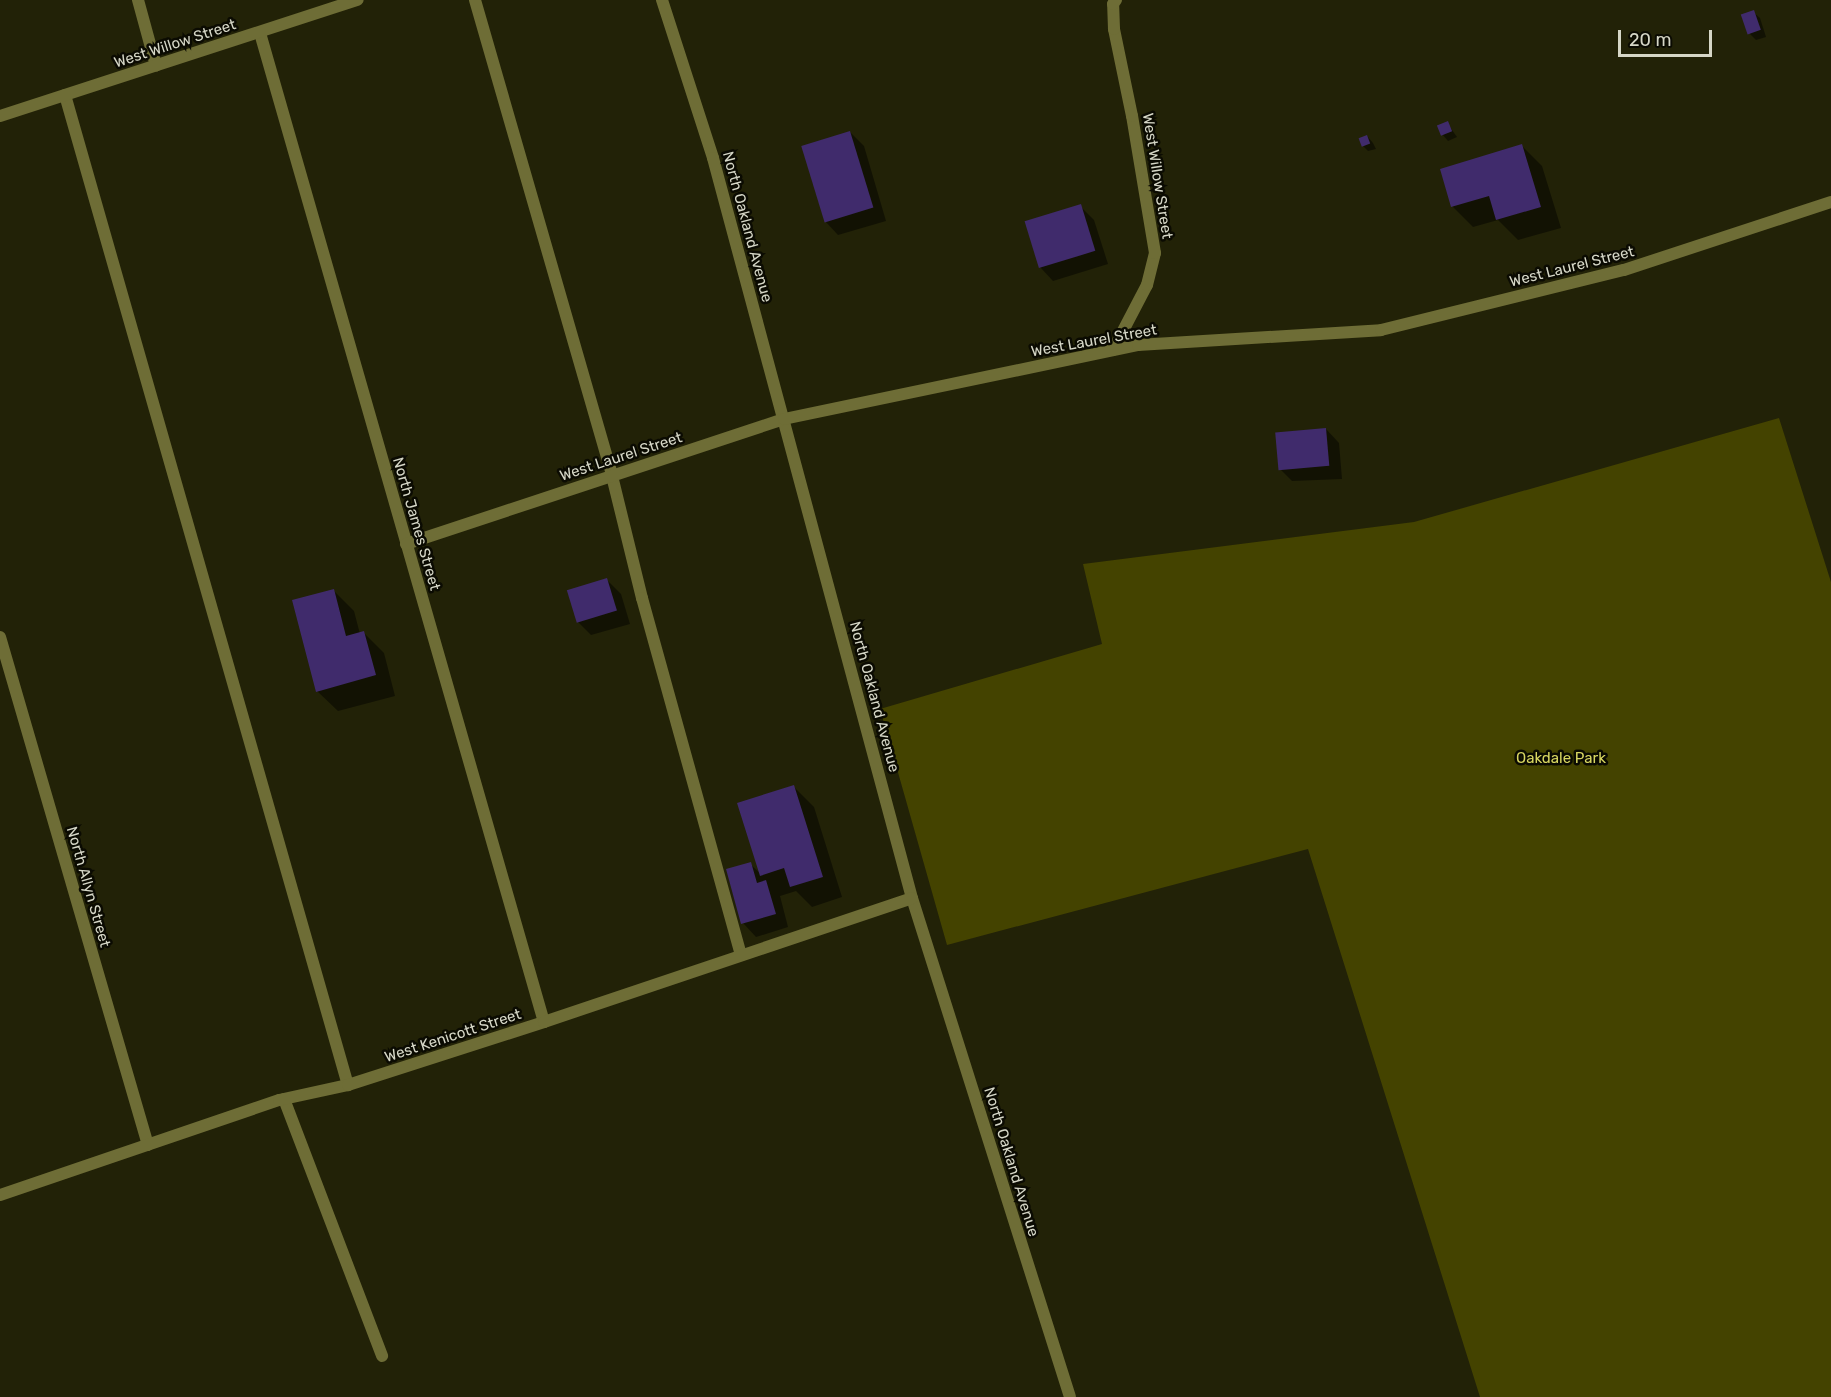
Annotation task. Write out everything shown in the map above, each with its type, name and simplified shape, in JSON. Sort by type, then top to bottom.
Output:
[{"type":"street","points":[[138,0],[156,66]]},
{"type":"street","name":"West Willow Street","points":[[0,116],[358,0]]},
{"type":"street","points":[[475,0],[612,476],[642,598],[741,955]]},
{"type":"street","name":"North Oakland Avenue","points":[[662,0],[713,158],[912,898],[1070,1397]]},
{"type":"street","name":"West Willow Street","points":[[1113,350],[1147,285],[1155,253],[1132,116],[1114,28],[1113,3],[1116,0]]},
{"type":"street","name":"North James Street","points":[[260,33],[544,1022]]},
{"type":"street","points":[[65,95],[348,1085]]},
{"type":"street","name":"West Laurel Street","points":[[406,544],[784,419],[1138,345],[1381,330],[1624,270],[1831,202]]},
{"type":"street","name":"North Allyn Street","points":[[0,637],[148,1145]]},
{"type":"street","name":"West Kenicott Street","points":[[0,1195],[284,1099],[348,1085],[544,1022],[912,898]]},
{"type":"street","points":[[284,1099],[382,1356]]},
{"type":"green space","name":"Oakdale Park","points":[[1779,418],[1831,582],[1831,1397],[1480,1397],[1308,849],[947,945],[880,709],[1102,644],[1083,564],[1414,522]]},
{"type":"building","points":[[1754,10],[1761,30],[1748,34],[1741,15]]},
{"type":"building","points":[[1448,121],[1452,131],[1441,136],[1437,125]]},
{"type":"building","points":[[850,131],[873,208],[825,222],[801,146]]},
{"type":"building","points":[[1367,135],[1370,143],[1362,147],[1359,138]]},
{"type":"building","points":[[1522,144],[1541,207],[1496,220],[1489,196],[1451,207],[1440,169]]},
{"type":"building","points":[[1081,204],[1095,251],[1039,268],[1025,221]]},
{"type":"building","points":[[1326,428],[1329,466],[1279,470],[1275,432]]},
{"type":"building","points":[[607,578],[617,611],[577,623],[567,590]]},
{"type":"building","points":[[334,589],[346,636],[364,631],[376,675],[316,692],[292,600]]},
{"type":"building","points":[[794,785],[823,877],[790,887],[784,868],[760,876],[737,803]]},
{"type":"building","points":[[751,862],[757,883],[766,880],[776,914],[741,924],[726,869]]}]
